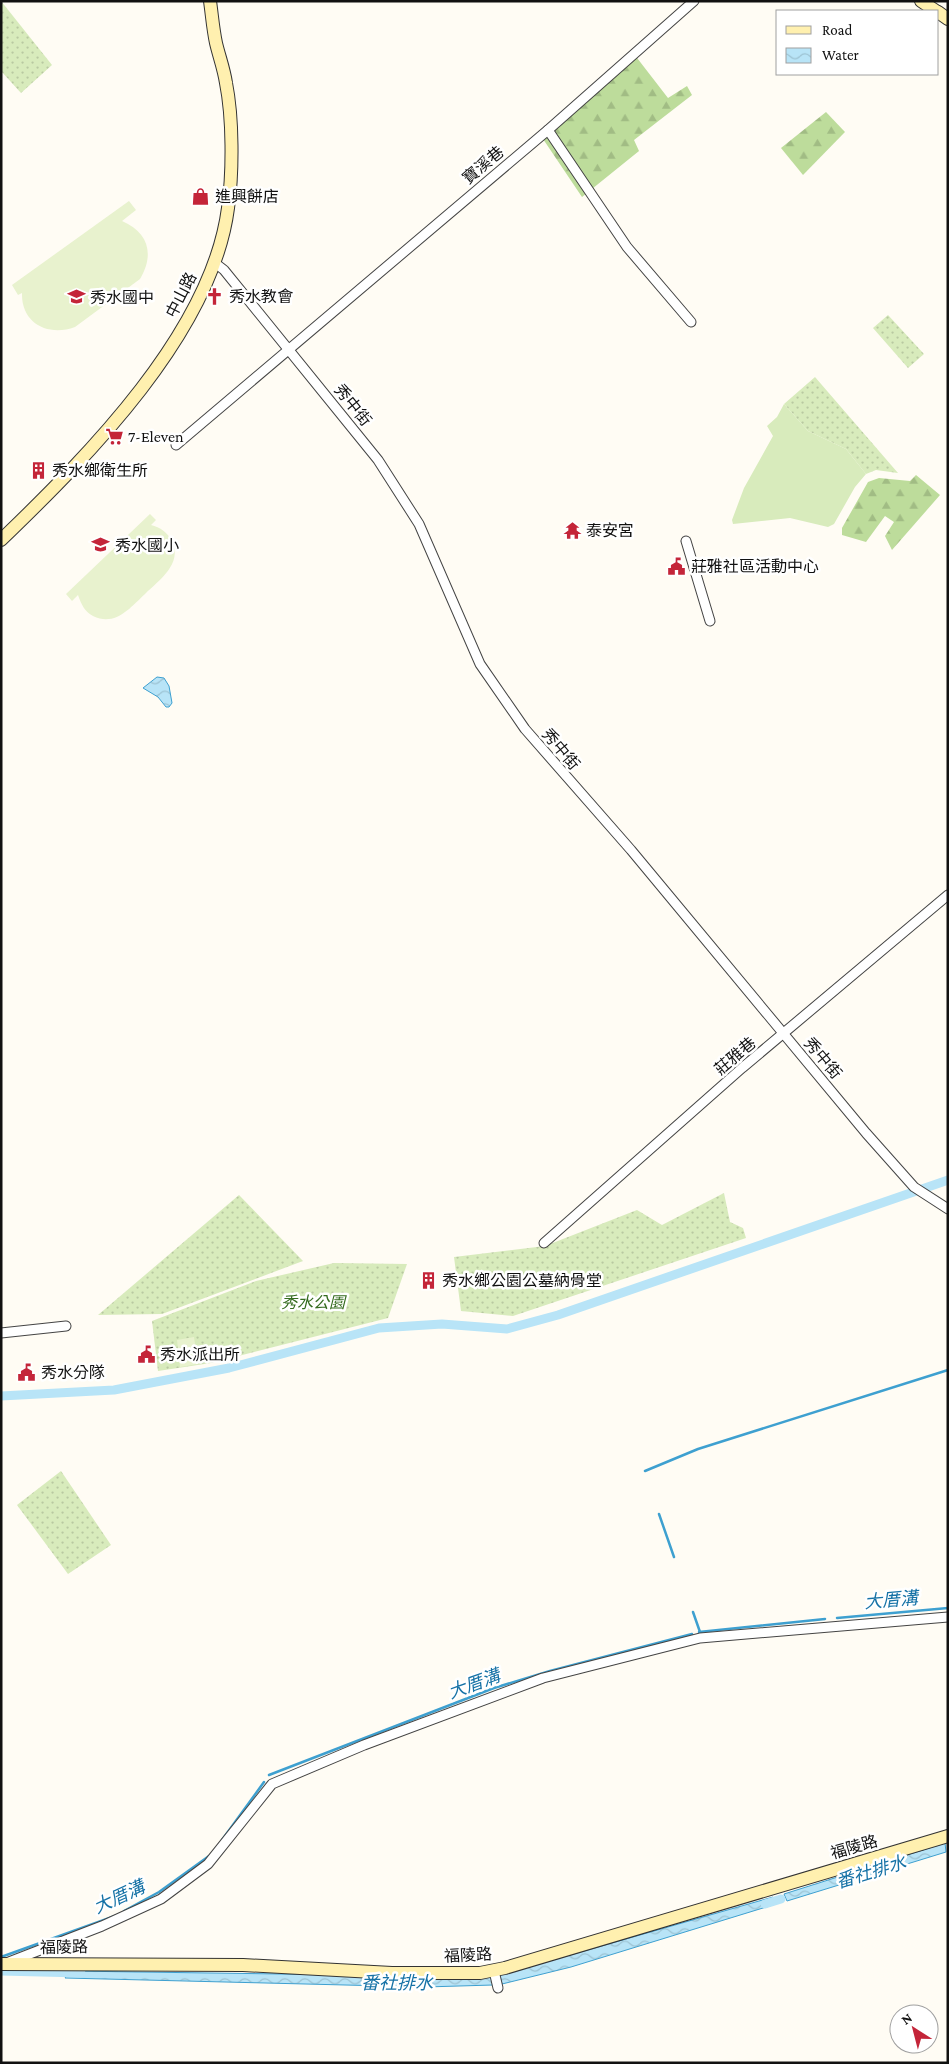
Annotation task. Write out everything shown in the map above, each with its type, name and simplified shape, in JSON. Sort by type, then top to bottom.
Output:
[{"type":"street","name":"中山路","points":[[1,540],[52,490],[146,383],[185,324],[215,263],[228,207],[230,154],[227,84],[216,40],[210,1]]},
{"type":"street","name":"寶溪巷","points":[[176,445],[548,130],[694,1]]},
{"type":"street","points":[[921,1],[934,10]]},
{"type":"street","points":[[548,130],[627,247],[690,322]]},
{"type":"street","name":"秀中街","points":[[215,263],[224,270],[289,348],[378,460],[419,524],[480,664],[525,729],[631,850],[784,1036],[914,1187],[948,1209]]},
{"type":"street","points":[[686,541],[710,621]]},
{"type":"street","name":"莊雅巷","points":[[544,1242],[742,1068],[784,1036],[948,895]]},
{"type":"street","points":[[1,1333],[66,1326]]},
{"type":"street","points":[[2,1964],[102,1926],[161,1899],[208,1864],[272,1784],[364,1745],[534,1681],[700,1638],[948,1617]]},
{"type":"street","name":"福陵路","points":[[2,1964],[243,1965],[392,1973],[480,1973],[494,1971],[948,1836]]},
{"type":"street","points":[[494,1971],[498,1988]]},
{"type":"green space","points":[[1,1],[52,65],[21,93],[1,71]]},
{"type":"green space","points":[[634,54],[668,98],[687,86],[692,95],[634,140],[639,151],[582,197],[541,136]]},
{"type":"green space","points":[[826,112],[845,132],[803,175],[781,148]]},
{"type":"green space","points":[[129,201],[136,210],[122,221],[138,231],[143,238],[148,253],[145,270],[140,279],[75,327],[65,330],[47,329],[31,320],[23,304],[22,293],[18,295],[12,285]]},
{"type":"green space","points":[[888,315],[924,354],[908,368],[873,328]]},
{"type":"green space","points":[[815,377],[898,473],[876,470],[866,474],[846,449],[808,431],[784,404]]},
{"type":"green space","points":[[784,404],[808,431],[846,449],[866,474],[855,487],[834,524],[828,527],[790,518],[733,524],[732,520],[744,488],[773,436],[767,426],[777,417]]},
{"type":"green space","points":[[916,475],[940,495],[892,550],[885,536],[894,522],[885,516],[866,542],[842,535],[842,528],[868,482],[879,478],[910,481]]},
{"type":"green space","points":[[150,514],[156,520],[151,525],[158,527],[166,533],[175,549],[172,564],[163,577],[128,610],[115,618],[101,619],[93,616],[80,602],[78,595],[72,601],[66,594]]},
{"type":"green space","points":[[724,1193],[730,1222],[743,1228],[746,1238],[513,1316],[461,1311],[454,1257],[545,1246],[637,1210],[662,1225]]},
{"type":"green space","points":[[239,1195],[303,1261],[162,1314],[98,1315]]},
{"type":"green space","name":"秀水公園","points":[[334,1263],[407,1264],[388,1318],[211,1363],[158,1371],[152,1321],[256,1281]]},
{"type":"green space","points":[[194,1337],[198,1364],[180,1367],[177,1340]]},
{"type":"green space","points":[[61,1471],[111,1545],[68,1574],[17,1505]]},
{"type":"water","points":[[157,677],[164,678],[169,686],[172,703],[169,707],[166,707],[158,697],[143,688]]},
{"type":"water","points":[[945,1843],[946,1852],[787,1901],[784,1894]]},
{"type":"water","points":[[773,1897],[776,1904],[571,1967],[502,1984],[500,1975]]},
{"type":"water","points":[[70,1971],[491,1977],[493,1985],[425,1987],[65,1978]]},
{"type":"waterway","points":[[1,1396],[114,1390],[229,1368],[379,1328],[442,1324],[507,1329],[558,1315],[948,1180]]},
{"type":"waterway","points":[[645,1471],[698,1449],[948,1370]]},
{"type":"waterway","points":[[659,1514],[674,1557]]},
{"type":"waterway","name":"大厝溝","points":[[837,1618],[948,1608]]},
{"type":"waterway","points":[[693,1612],[700,1632]]},
{"type":"waterway","name":"大厝溝","points":[[699,1632],[825,1619]]},
{"type":"waterway","name":"大厝溝","points":[[269,1775],[494,1688],[550,1671],[692,1634]]},
{"type":"waterway","name":"大厝溝","points":[[222,1840],[264,1782]]},
{"type":"waterway","name":"大厝溝","points":[[124,1911],[159,1892],[209,1856]]},
{"type":"waterway","name":"番社排水","points":[[765,1904],[781,1899]]},
{"type":"waterway","name":"大厝溝","points":[[1,1957],[115,1916]]},
{"type":"waterway","name":"番社排水","points":[[1,1971],[81,1973]]},
{"type":"place","name":"進興餅店","points":[[201,196]]},
{"type":"place","name":"秀水教會","points":[[215,296]]},
{"type":"place","name":"秀水國中","points":[[76,297]]},
{"type":"place","name":"7-Eleven","points":[[114,436]]},
{"type":"place","name":"秀水鄉衛生所","points":[[38,470]]},
{"type":"place","name":"泰安宮","points":[[572,530]]},
{"type":"place","name":"秀水國小","points":[[101,545]]},
{"type":"place","name":"莊雅社區活動中心","points":[[677,566]]},
{"type":"place","name":"秀水鄉公園公墓納骨堂","points":[[428,1280]]},
{"type":"place","name":"秀水派出所","points":[[146,1354]]},
{"type":"place","name":"秀水分隊","points":[[27,1372]]}]
